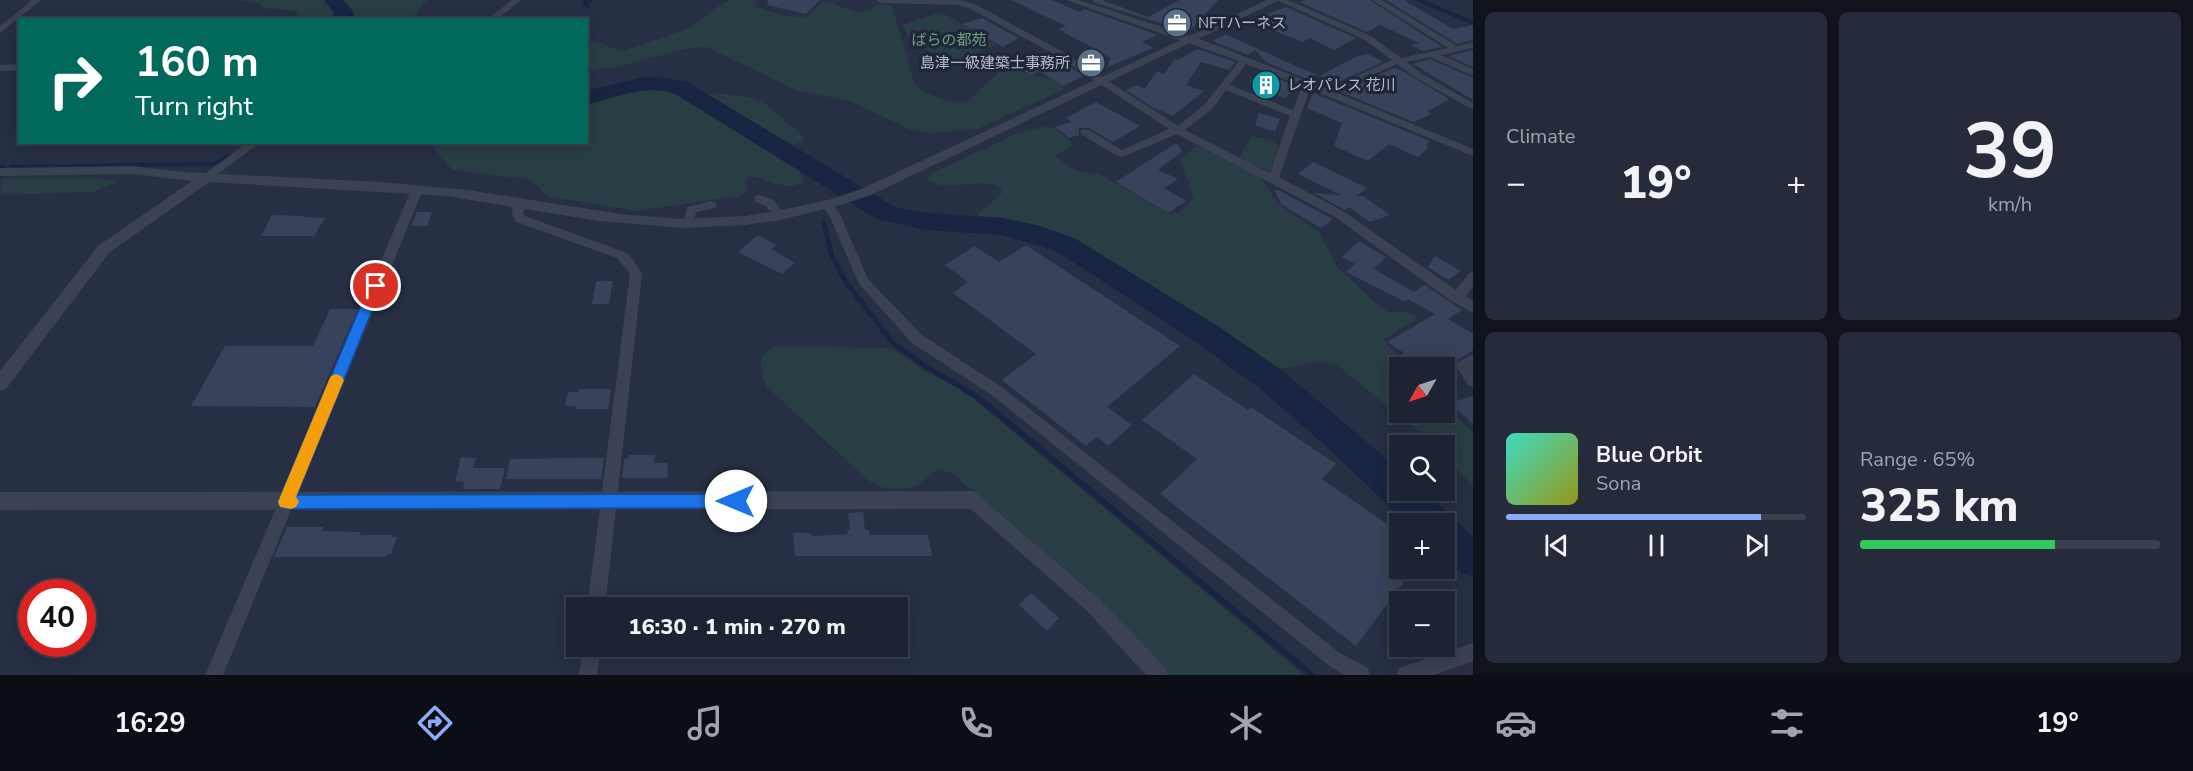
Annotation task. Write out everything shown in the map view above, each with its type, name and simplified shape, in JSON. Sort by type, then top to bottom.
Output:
[{"type":"street","points":[[0,30],[37,0]]},
{"type":"street","points":[[493,18],[517,0]]},
{"type":"street","points":[[880,0],[973,2],[1062,55],[1177,130],[1339,214],[1473,308]]},
{"type":"street","points":[[1070,0],[1083,2],[1245,59],[1473,153]]},
{"type":"street","points":[[0,172],[140,171],[417,190],[521,202],[621,219],[688,224],[779,216],[827,205],[866,192],[1275,0]]},
{"type":"street","points":[[1281,0],[1357,32],[1426,80],[1473,107]]},
{"type":"street","points":[[1376,0],[1456,49]]},
{"type":"street","points":[[1328,92],[1399,61],[1473,45]]},
{"type":"street","points":[[1431,54],[1473,73]]},
{"type":"street","points":[[1085,132],[1121,154],[1186,126],[1209,106],[1245,59]]},
{"type":"street","points":[[0,68],[18,67]]},
{"type":"street","points":[[1271,177],[1276,174],[1305,88],[1310,85]]},
{"type":"street","points":[[1224,86],[1296,115]]},
{"type":"street","points":[[0,384],[104,249],[253,144]]},
{"type":"street","points":[[214,675],[417,190]]},
{"type":"street","points":[[759,199],[770,203],[779,216]]},
{"type":"street","points":[[521,202],[517,213],[519,219],[621,255],[636,274],[597,597]]},
{"type":"street","points":[[688,224],[691,210],[711,205]]},
{"type":"street","points":[[827,205],[834,214],[863,281],[918,339],[998,392],[1334,659],[1361,675]]},
{"type":"street","points":[[1455,297],[1461,293],[1473,276]]},
{"type":"street","points":[[1473,359],[1462,366],[1473,381]]},
{"type":"street","points":[[0,501],[972,500],[1094,604],[1159,675]]},
{"type":"street","points":[[1406,675],[1473,652]]},
{"type":"street","points":[[588,675],[590,657]]},
{"type":"green space","points":[[235,0],[326,0],[336,6],[340,18],[297,18],[297,11],[263,8],[260,3]]},
{"type":"green space","points":[[338,0],[430,0],[423,4],[412,18],[348,18],[348,10]]},
{"type":"green space","points":[[731,0],[756,0],[758,2],[755,7],[782,15],[802,17],[807,16],[826,1],[855,12],[869,11],[880,3],[892,6],[915,85],[927,93],[950,101],[971,99],[1005,66],[1052,80],[1064,89],[977,129],[932,133],[908,129],[851,101],[797,91],[707,47],[689,48],[612,68],[588,70],[588,42],[599,43],[616,50],[626,50],[692,27],[719,5]]},
{"type":"green space","name":"ばらの都苑","points":[[941,12],[997,45],[948,64],[910,39],[902,25]]},
{"type":"green space","points":[[653,88],[681,96],[798,170],[803,177],[802,183],[789,186],[749,176],[745,180],[747,192],[739,196],[636,211],[550,197],[526,179],[453,170],[435,150],[434,146],[436,144],[588,144],[588,101]]},
{"type":"green space","points":[[714,93],[744,96],[762,101],[804,139],[795,144],[785,142],[709,95]]},
{"type":"green space","points":[[1048,126],[1057,130],[1071,142],[1071,146],[1054,156],[1076,171],[1100,174],[1169,214],[1178,213],[1194,199],[1180,159],[1196,146],[1259,176],[1279,205],[1319,232],[1337,267],[1378,305],[1389,312],[1407,312],[1415,315],[1416,320],[1384,339],[1389,347],[1402,357],[1389,357],[1389,407],[1337,365],[1317,362],[1284,368],[1266,366],[1069,243],[1031,228],[981,219],[978,215],[1002,193],[1001,188],[983,183],[947,186],[930,181],[928,177],[932,173],[1018,133]]},
{"type":"green space","points":[[1252,136],[1271,140],[1279,145],[1270,171],[1246,162],[1240,156]]},
{"type":"green space","points":[[86,178],[117,182],[93,192],[0,195],[1,179]]},
{"type":"green space","points":[[779,346],[891,348],[922,369],[968,394],[1304,675],[1170,675],[1099,600],[953,474],[939,469],[919,484],[907,489],[881,487],[869,481],[766,386],[761,361],[766,352]]},
{"type":"green space","points":[[1455,416],[1473,432],[1473,487],[1455,466],[1455,435],[1423,435],[1408,423],[1455,423]]},
{"type":"building","points":[[768,0],[820,0],[806,14],[767,5]]},
{"type":"building","points":[[1011,0],[1052,0],[1080,12],[1084,9],[1158,35],[1142,42],[1153,48],[1106,68],[1111,58],[1058,29],[1066,26]]},
{"type":"building","points":[[1102,0],[1148,17],[1179,0],[1218,0],[1189,32],[1092,2]]},
{"type":"building","points":[[1305,0],[1370,0],[1442,47],[1422,51],[1411,45],[1419,43],[1380,25],[1367,32],[1299,2]]},
{"type":"building","points":[[1386,0],[1404,0],[1453,29],[1473,25],[1473,40],[1457,44]]},
{"type":"building","points":[[1286,7],[1356,38],[1334,50],[1310,38],[1303,42],[1249,21]]},
{"type":"building","points":[[982,18],[1019,38],[1003,47],[962,24]]},
{"type":"building","points":[[1225,34],[1316,74],[1309,80],[1266,62],[1255,50],[1248,55],[1212,41]]},
{"type":"building","points":[[1197,49],[1235,62],[1229,70],[1201,62],[1186,85],[1204,91],[1173,116],[1152,107],[1126,90],[1137,85],[1145,89],[1157,71],[1164,74],[1175,59],[1178,60]]},
{"type":"building","points":[[1473,50],[1473,67],[1448,56]]},
{"type":"building","points":[[1045,52],[1084,76],[1063,86],[1039,71],[1032,75],[1018,68]]},
{"type":"building","points":[[1368,54],[1383,62],[1327,87],[1317,83],[1320,76],[1357,56]]},
{"type":"building","points":[[1430,59],[1473,78],[1473,100],[1413,64]]},
{"type":"building","points":[[1394,68],[1449,99],[1427,112],[1432,114],[1413,122],[1341,92]]},
{"type":"building","name":"レオパレス 花川","points":[[1261,72],[1299,87],[1284,98],[1249,82]]},
{"type":"building","points":[[1313,93],[1430,141],[1426,146],[1429,147],[1418,157],[1389,144],[1368,161],[1334,146],[1342,123],[1307,108]]},
{"type":"building","points":[[1096,102],[1140,126],[1113,142],[1089,128],[1079,128],[1079,135],[1069,138],[1055,127],[1072,122],[1066,118]]},
{"type":"building","points":[[1259,113],[1280,119],[1275,132],[1255,125]]},
{"type":"building","points":[[1176,143],[1182,151],[1158,170],[1178,179],[1164,188],[1186,201],[1168,213],[1116,182]]},
{"type":"building","points":[[1313,162],[1367,188],[1357,196],[1363,196],[1390,215],[1370,222],[1349,207],[1345,210],[1314,193],[1341,195],[1298,174]]},
{"type":"building","points":[[1274,190],[1333,219],[1321,228],[1282,205]]},
{"type":"building","points":[[417,212],[432,212],[427,226],[411,226]]},
{"type":"building","points":[[272,215],[325,218],[314,236],[261,236]]},
{"type":"building","points":[[758,235],[776,245],[771,249],[795,263],[782,274],[738,252]]},
{"type":"building","points":[[1359,241],[1386,257],[1374,269],[1414,292],[1425,285],[1462,310],[1448,319],[1473,334],[1473,350],[1455,362],[1455,357],[1404,357],[1401,355],[1404,353],[1387,342],[1435,314],[1408,299],[1405,302],[1346,272],[1355,264],[1342,257]]},
{"type":"building","points":[[1026,245],[1180,346],[1107,407],[1132,425],[1108,446],[1097,437],[1086,446],[1002,380],[1036,354],[953,293],[968,282],[945,265],[975,246],[999,262]]},
{"type":"building","points":[[1435,256],[1461,271],[1448,280],[1428,267]]},
{"type":"building","points":[[596,281],[613,281],[609,304],[592,304]]},
{"type":"building","points":[[330,309],[358,309],[315,407],[191,406],[225,346],[313,346]]},
{"type":"building","points":[[1194,374],[1248,410],[1251,407],[1336,464],[1322,479],[1389,525],[1389,579],[1406,579],[1397,591],[1389,591],[1389,602],[1356,646],[1160,494],[1197,459],[1142,420]]},
{"type":"building","points":[[579,389],[611,389],[608,409],[575,409],[576,406],[565,406],[568,392],[579,392]]},
{"type":"building","points":[[1473,396],[1473,424],[1455,408],[1455,401]]},
{"type":"building","points":[[629,455],[655,455],[654,463],[668,463],[667,478],[622,478],[624,459],[628,459]]},
{"type":"building","points":[[461,457],[476,458],[473,468],[505,468],[500,489],[463,489],[464,482],[455,482]]},
{"type":"building","points":[[604,458],[601,479],[506,479],[510,459]]},
{"type":"building","points":[[863,512],[865,530],[869,530],[869,535],[928,535],[932,556],[795,556],[793,533],[811,533],[812,536],[848,534],[847,530],[850,530],[848,513]]},
{"type":"building","points":[[287,527],[324,527],[322,531],[361,532],[360,535],[397,537],[391,554],[387,554],[386,557],[274,557]]},
{"type":"building","points":[[1031,593],[1059,618],[1047,631],[1019,605]]},
{"type":"waterway","points":[[333,0],[343,11],[344,18]]},
{"type":"waterway","points":[[587,6],[585,2],[590,0]]},
{"type":"waterway","points":[[1419,0],[1473,23]]},
{"type":"waterway","points":[[588,97],[644,84],[667,84],[679,87],[886,213],[912,220],[1003,226],[1030,232],[1066,245],[1210,336],[1274,382],[1339,437],[1422,513]]},
{"type":"waterway","points":[[11,167],[214,164],[229,156]]},
{"type":"waterway","points":[[0,167],[5,167]]},
{"type":"waterway","points":[[824,224],[832,256],[846,282],[892,342],[925,366],[968,391]]},
{"type":"waterway","points":[[965,390],[976,396],[1312,675]]},
{"type":"waterway","points":[[1455,544],[1473,560]]},
{"type":"slow traffic","points":[[291,502],[286,502],[336,380]]},
{"type":"place","name":"NFTハーネス","points":[[1177,23]]},
{"type":"place","name":"島津一級建築士事務所","points":[[1091,63]]},
{"type":"place","name":"レオパレス 花川","points":[[1266,85]]},
{"type":"route","points":[[376,286],[286,502],[736,501]]}]
